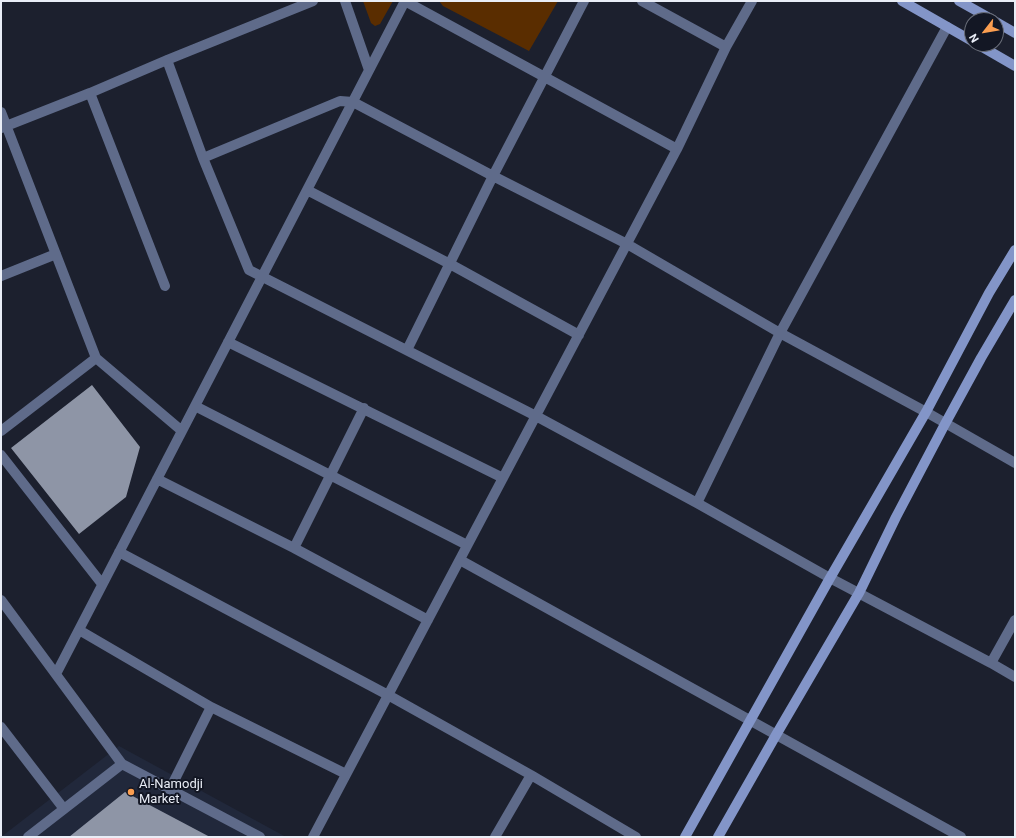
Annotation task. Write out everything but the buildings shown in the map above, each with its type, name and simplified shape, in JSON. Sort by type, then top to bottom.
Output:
[{"type":"street","points":[[4,127],[313,1]]},
{"type":"street","points":[[345,1],[369,70]]},
{"type":"street","points":[[56,674],[405,1],[677,149]]},
{"type":"street","points":[[407,350],[493,176],[584,1]]},
{"type":"street","points":[[642,1],[726,47]]},
{"type":"street","points":[[313,837],[677,149],[726,47],[752,1]]},
{"type":"street","points":[[902,1],[964,37]]},
{"type":"street","points":[[960,1],[979,12]]},
{"type":"street","points":[[697,503],[780,333],[947,27]]},
{"type":"street","points":[[1004,27],[1015,33]]},
{"type":"street","points":[[991,52],[1015,66]]},
{"type":"street","points":[[167,60],[249,270],[536,416],[697,503],[830,578],[1015,677]]},
{"type":"street","points":[[90,93],[165,286]]},
{"type":"street","points":[[204,158],[340,100],[353,102],[493,176],[627,244],[780,333],[926,412],[1015,463]]},
{"type":"street","points":[[1,112],[4,127],[56,254],[96,358],[182,432]]},
{"type":"street","points":[[307,190],[450,264],[579,335]]},
{"type":"street","points":[[685,837],[830,578],[926,412],[1015,250]]},
{"type":"street","points":[[1,276],[56,254]]},
{"type":"street","points":[[718,837],[859,593],[896,517],[945,424],[1015,300]]},
{"type":"street","points":[[228,342],[503,478]]},
{"type":"street","points":[[1,431],[96,358]]},
{"type":"street","points":[[195,406],[468,545]]},
{"type":"street","points":[[294,548],[364,408]]},
{"type":"street","points":[[1,455],[102,584]]},
{"type":"street","points":[[157,480],[294,548],[428,620]]},
{"type":"street","points":[[119,552],[388,695],[531,775],[636,837]]},
{"type":"street","points":[[460,560],[961,837]]},
{"type":"street","points":[[1,600],[122,764],[260,837]]},
{"type":"street","points":[[991,663],[1015,620]]},
{"type":"street","points":[[79,630],[211,707],[346,774]]},
{"type":"street","points":[[170,789],[211,707]]},
{"type":"street","points":[[1,727],[64,809]]},
{"type":"street","points":[[28,837],[122,764]]},
{"type":"street","points":[[495,837],[531,775]]},
{"type":"shaded area","points":[[363,1],[393,1],[380,24],[375,26],[371,23]]},
{"type":"shaded area","points":[[439,1],[558,1],[529,51],[443,6]]},
{"type":"shaded area","name":"Al-Namodji Market","points":[[119,746],[286,837],[1,837]]},
{"type":"place","name":"Al-Namodji Market","points":[[131,792]]}]
